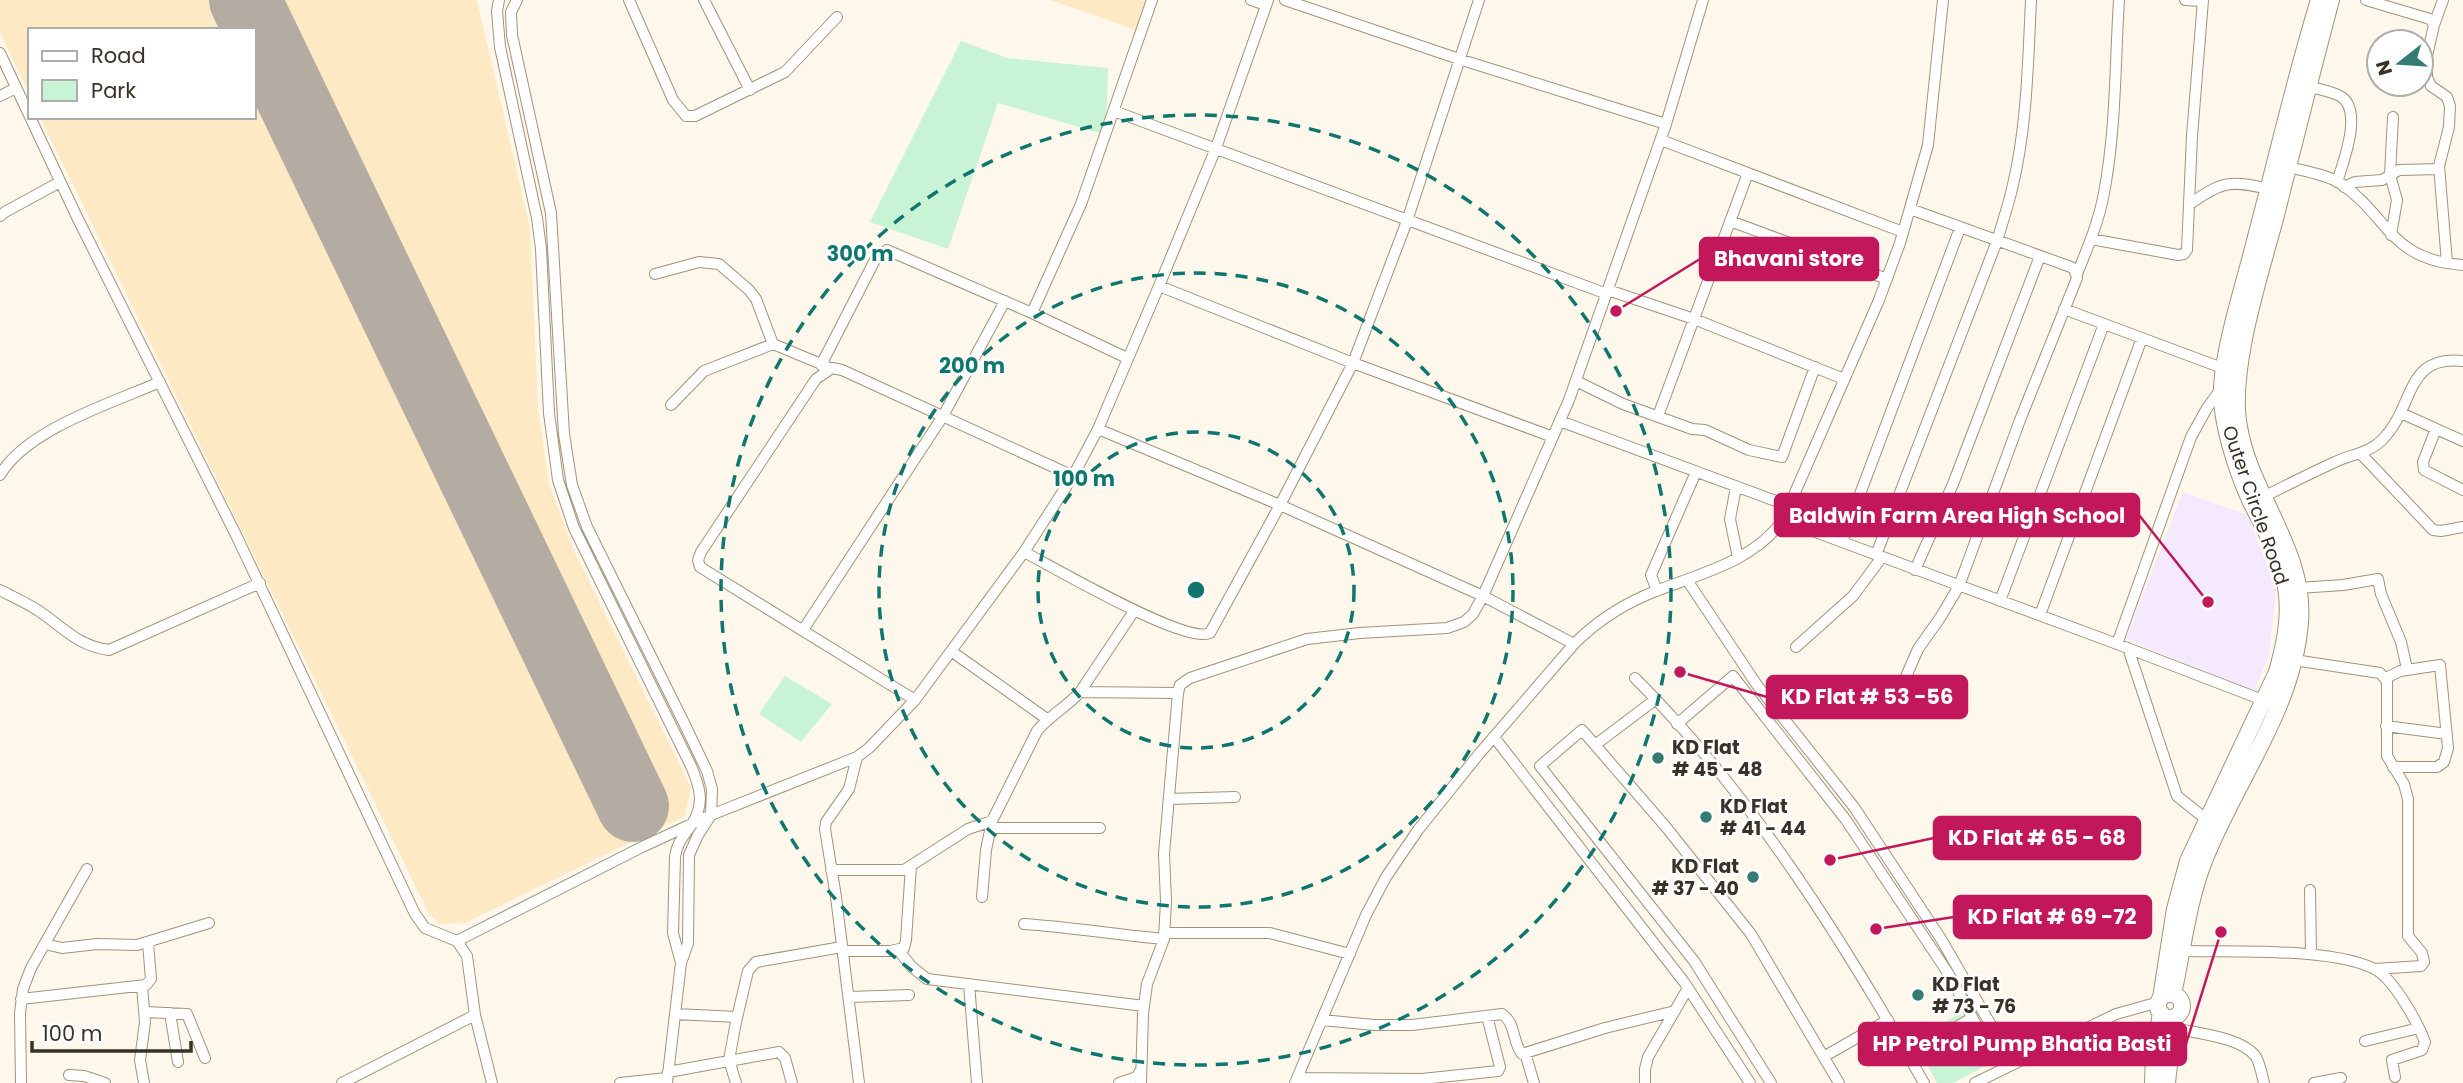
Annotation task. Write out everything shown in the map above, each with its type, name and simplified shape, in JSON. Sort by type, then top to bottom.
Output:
[{"type":"main road","name":"Outer Circle Road","points":[[2167,1009],[2196,883],[2271,703],[2286,640],[2288,607],[2284,576],[2249,497],[2229,438],[2222,388],[2237,311],[2319,0]]},
{"type":"main road","name":"Outer Circle Road","points":[[2167,1009],[2175,909],[2188,861],[2207,820],[2294,660],[2300,621],[2298,587],[2288,553],[2246,454],[2238,427],[2237,400],[2256,293],[2331,0]]},
{"type":"main road","points":[[2153,1083],[2154,1054],[2167,1009]]},
{"type":"main road","points":[[2167,1009],[2167,1083]]},
{"type":"street","points":[[499,0],[497,11],[500,47],[537,218],[541,249],[549,413],[558,480],[574,528],[698,783],[701,805],[693,823],[676,846],[674,858],[673,933],[681,963]]},
{"type":"street","points":[[517,0],[511,12],[512,35],[551,212],[564,434],[572,485],[587,527],[707,771],[712,789],[711,815],[689,855],[688,943],[681,963],[667,1078]]},
{"type":"street","points":[[629,0],[673,100],[686,116],[695,116],[785,72],[837,17]]},
{"type":"street","points":[[704,0],[750,90]]},
{"type":"street","points":[[1032,313],[1081,204],[1152,0]]},
{"type":"street","points":[[457,941],[693,823],[857,757],[869,748],[915,699],[1024,552],[1073,475],[1098,429],[1216,148],[1267,3],[1251,0]]},
{"type":"street","points":[[1285,0],[1461,60],[1667,124]]},
{"type":"street","points":[[1024,552],[1134,611],[1198,636],[1210,633],[1353,363],[1407,221],[1479,0]]},
{"type":"street","points":[[1141,1083],[1147,984],[1164,936],[1164,854],[1180,685],[1190,678],[1307,639],[1456,626],[1473,614],[1576,381],[1667,124],[1703,0]]},
{"type":"street","points":[[1487,1016],[1500,1067],[1498,1071],[1422,1079],[1296,1081],[1386,877],[1418,830],[1493,737],[1590,627],[1632,602],[1748,554],[1771,537],[1783,520],[1886,279],[1903,232],[1928,145],[1943,0]]},
{"type":"street","points":[[1797,647],[1853,596],[1879,556],[1997,241],[2013,188],[2020,143],[2031,0]]},
{"type":"street","points":[[1898,695],[1918,649],[1959,586],[2091,239],[2104,194],[2110,148],[2119,0]]},
{"type":"street","points":[[2091,239],[2178,255],[2184,254],[2188,245],[2192,136],[2203,0],[2185,0]]},
{"type":"street","points":[[2367,0],[2430,19],[2434,24]]},
{"type":"street","points":[[2443,0],[2427,56],[2427,77],[2431,86],[2447,97],[2450,106],[2449,127],[2439,169],[2447,263]]},
{"type":"street","points":[[0,53],[28,113]]},
{"type":"street","points":[[2307,86],[2339,95],[2347,106],[2351,118],[2350,136],[2341,184]]},
{"type":"street","points":[[0,96],[16,88]]},
{"type":"street","points":[[1114,111],[1407,221],[1608,292],[1694,319],[1844,379]]},
{"type":"street","points":[[2392,235],[2397,195],[2390,175],[2393,117]]},
{"type":"street","points":[[31,119],[260,583],[415,914],[425,928],[457,941],[467,956],[475,1015],[492,1083]]},
{"type":"street","points":[[1661,140],[1903,232]]},
{"type":"street","points":[[2288,167],[2341,184],[2401,245],[2416,254],[2463,265]]},
{"type":"street","points":[[2341,184],[2374,181],[2406,169],[2439,169]]},
{"type":"street","points":[[1658,416],[1748,173]]},
{"type":"street","points":[[0,216],[60,182]]},
{"type":"street","points":[[2190,204],[2212,188],[2240,182],[2269,189]]},
{"type":"street","points":[[1910,209],[2071,267],[2077,274]]},
{"type":"street","points":[[1730,221],[1886,279]]},
{"type":"street","points":[[1842,542],[1960,228]]},
{"type":"street","points":[[915,699],[706,572],[700,567],[698,560],[827,366],[875,260],[887,250],[1127,358]]},
{"type":"street","points":[[1915,570],[1954,484],[2040,256]]},
{"type":"street","points":[[655,274],[699,262],[719,264],[757,299],[773,344],[778,348],[842,370],[1073,475]]},
{"type":"street","points":[[1159,286],[1353,363],[1553,437]]},
{"type":"street","points":[[803,630],[943,416],[1005,301]]},
{"type":"street","points":[[2064,309],[2225,369]]},
{"type":"street","points":[[2000,601],[2104,324]]},
{"type":"street","points":[[2040,615],[2142,338]]},
{"type":"street","points":[[671,405],[704,371],[773,344]]},
{"type":"street","points":[[2263,497],[2339,460],[2361,454],[2382,441],[2401,413],[2420,371],[2428,365],[2451,359],[2463,361]]},
{"type":"street","points":[[1576,381],[1623,404],[1692,429],[1705,430],[1749,450],[1782,457],[1815,367]]},
{"type":"street","points":[[2207,820],[2177,796],[2123,646],[2191,438],[2207,408],[2222,388],[2239,379]]},
{"type":"street","points":[[0,475],[18,452],[46,432],[160,383]]},
{"type":"street","points":[[2401,413],[2463,441]]},
{"type":"street","points":[[1560,421],[1789,506]]},
{"type":"street","points":[[1098,429],[1280,505],[1483,596],[1574,644]]},
{"type":"street","points":[[2436,429],[2423,462],[2424,470],[2463,489]]},
{"type":"street","points":[[2361,454],[2433,530],[2463,527]]},
{"type":"street","points":[[1657,591],[1651,575],[1696,472]]},
{"type":"street","points":[[1736,487],[1730,519],[1738,558]]},
{"type":"street","points":[[1783,520],[2271,703]]},
{"type":"street","points":[[2298,587],[2343,585],[2378,579],[2381,594],[2401,642],[2407,669]]},
{"type":"street","points":[[1687,580],[1758,685],[1854,807],[1941,939],[2013,1063]]},
{"type":"street","points":[[0,590],[37,610],[79,642],[92,648],[109,650],[260,583]]},
{"type":"street","points":[[982,897],[991,824],[1032,741],[1047,719],[1080,692],[1134,611]]},
{"type":"street","points":[[951,651],[1047,719]]},
{"type":"street","points":[[2294,660],[2380,673],[2386,678]]},
{"type":"street","points":[[2375,970],[2421,966],[2424,962],[2422,953],[2408,936],[2408,799],[2404,785],[2387,756],[2386,678],[2393,672],[2436,664],[2441,667],[2441,695],[2448,748],[2441,765],[2435,768],[2393,766]]},
{"type":"street","points":[[1677,723],[1733,676],[1846,820],[1948,973],[1991,1052]]},
{"type":"street","points":[[1635,678],[1751,810],[1789,864],[1888,1020],[1924,1083]]},
{"type":"street","points":[[1080,692],[1178,693]]},
{"type":"street","points":[[1595,745],[1656,699]]},
{"type":"street","points":[[2386,726],[2447,734]]},
{"type":"street","points":[[1771,1083],[1694,961],[1540,766],[1582,730],[1666,827],[1751,934],[1839,1083]]},
{"type":"street","points":[[1493,737],[1688,988],[1750,1083]]},
{"type":"street","points":[[857,757],[849,789],[826,822],[825,829],[859,1083]]},
{"type":"street","points":[[1169,799],[1235,797]]},
{"type":"street","points":[[831,870],[904,870],[968,829],[991,824],[1100,828]]},
{"type":"street","points":[[736,1083],[729,1060],[748,971],[757,962],[843,949],[899,951],[904,948],[911,866]]},
{"type":"street","points":[[21,1083],[21,999],[31,968],[88,869]]},
{"type":"street","points":[[2310,890],[2311,954]]},
{"type":"street","points":[[45,944],[62,948],[148,943],[209,923]]},
{"type":"street","points":[[1024,924],[1068,927],[1106,934],[1164,936],[1270,933],[1350,954]]},
{"type":"street","points":[[21,999],[149,984],[151,979],[148,943]]},
{"type":"street","points":[[899,951],[912,967],[927,979],[1144,1006]]},
{"type":"street","points":[[2182,951],[2311,954],[2352,961],[2375,970],[2389,980],[2419,1028],[2424,1046],[2417,1052],[2392,1060],[2395,1077]]},
{"type":"street","points":[[970,984],[977,1083]]},
{"type":"street","points":[[142,986],[145,1013],[140,1060],[144,1083]]},
{"type":"street","points":[[1645,1083],[1648,1057],[1688,988]]},
{"type":"street","points":[[849,997],[909,995]]},
{"type":"street","points":[[1975,1083],[2116,1014],[2167,1009],[2250,1051],[2257,1058],[2264,1083]]},
{"type":"street","points":[[1322,1020],[1374,1025],[1412,1025],[1502,1014],[1507,1016],[1519,1052],[1525,1053],[1605,1028],[1675,1011]]},
{"type":"street","points":[[145,1013],[184,1013],[189,1016],[205,1058]]},
{"type":"street","points":[[170,1013],[178,1062]]},
{"type":"street","points":[[675,1014],[737,1017]]},
{"type":"street","points":[[342,1083],[356,1080],[475,1015]]},
{"type":"street","points":[[1908,1055],[1972,1018]]},
{"type":"street","points":[[1825,1056],[1888,1020]]},
{"type":"street","points":[[2365,1041],[2419,1028]]},
{"type":"street","points":[[620,1083],[667,1078],[729,1060],[779,1052],[785,1058],[792,1083]]},
{"type":"street","points":[[1525,1053],[1534,1083]]},
{"type":"street","points":[[1119,1083],[1137,1077],[1140,1071]]},
{"type":"street","points":[[69,1074],[105,1083]]},
{"type":"street","points":[[2314,1083],[2341,1078]]},
{"type":"shaded area","points":[[0,0],[477,0],[530,228],[538,408],[549,484],[575,553],[691,787],[685,816],[465,923],[439,924],[428,912],[41,119],[256,119],[256,28],[28,28],[28,91],[0,33]]},
{"type":"shaded area","points":[[1051,0],[1146,0],[1136,30]]},
{"type":"shaded area","points":[[2183,492],[2248,515],[2276,590],[2269,655],[2254,691],[2126,639]]},
{"type":"green space","points":[[961,41],[1007,58],[1108,68],[1106,135],[998,103],[948,249],[870,222]]},
{"type":"green space","points":[[785,676],[832,704],[801,742],[759,714]]},
{"type":"green space","points":[[1960,1013],[1989,1064],[1953,1083],[1937,1083],[1915,1042]]},
{"type":"runway","points":[[245,0],[633,806]]},
{"type":"place","name":"Bhavani store","points":[[1616,311]]},
{"type":"place","name":"Baldwin Farm Area High School","points":[[2208,602]]},
{"type":"place","name":"KD Flat # 53 -56","points":[[1680,672]]},
{"type":"place","name":"KD Flat # 45 - 48","points":[[1658,758]]},
{"type":"place","name":"KD Flat # 41 - 44","points":[[1706,817]]},
{"type":"place","name":"KD Flat # 65 - 68","points":[[1830,860]]},
{"type":"place","name":"KD Flat # 37 - 40","points":[[1753,877]]},
{"type":"place","name":"KD Flat # 69 -72","points":[[1876,929]]},
{"type":"place","name":"HP Petrol Pump Bhatia Basti","points":[[2221,932]]},
{"type":"place","name":"KD Flat # 73 - 76","points":[[1918,995]]}]
